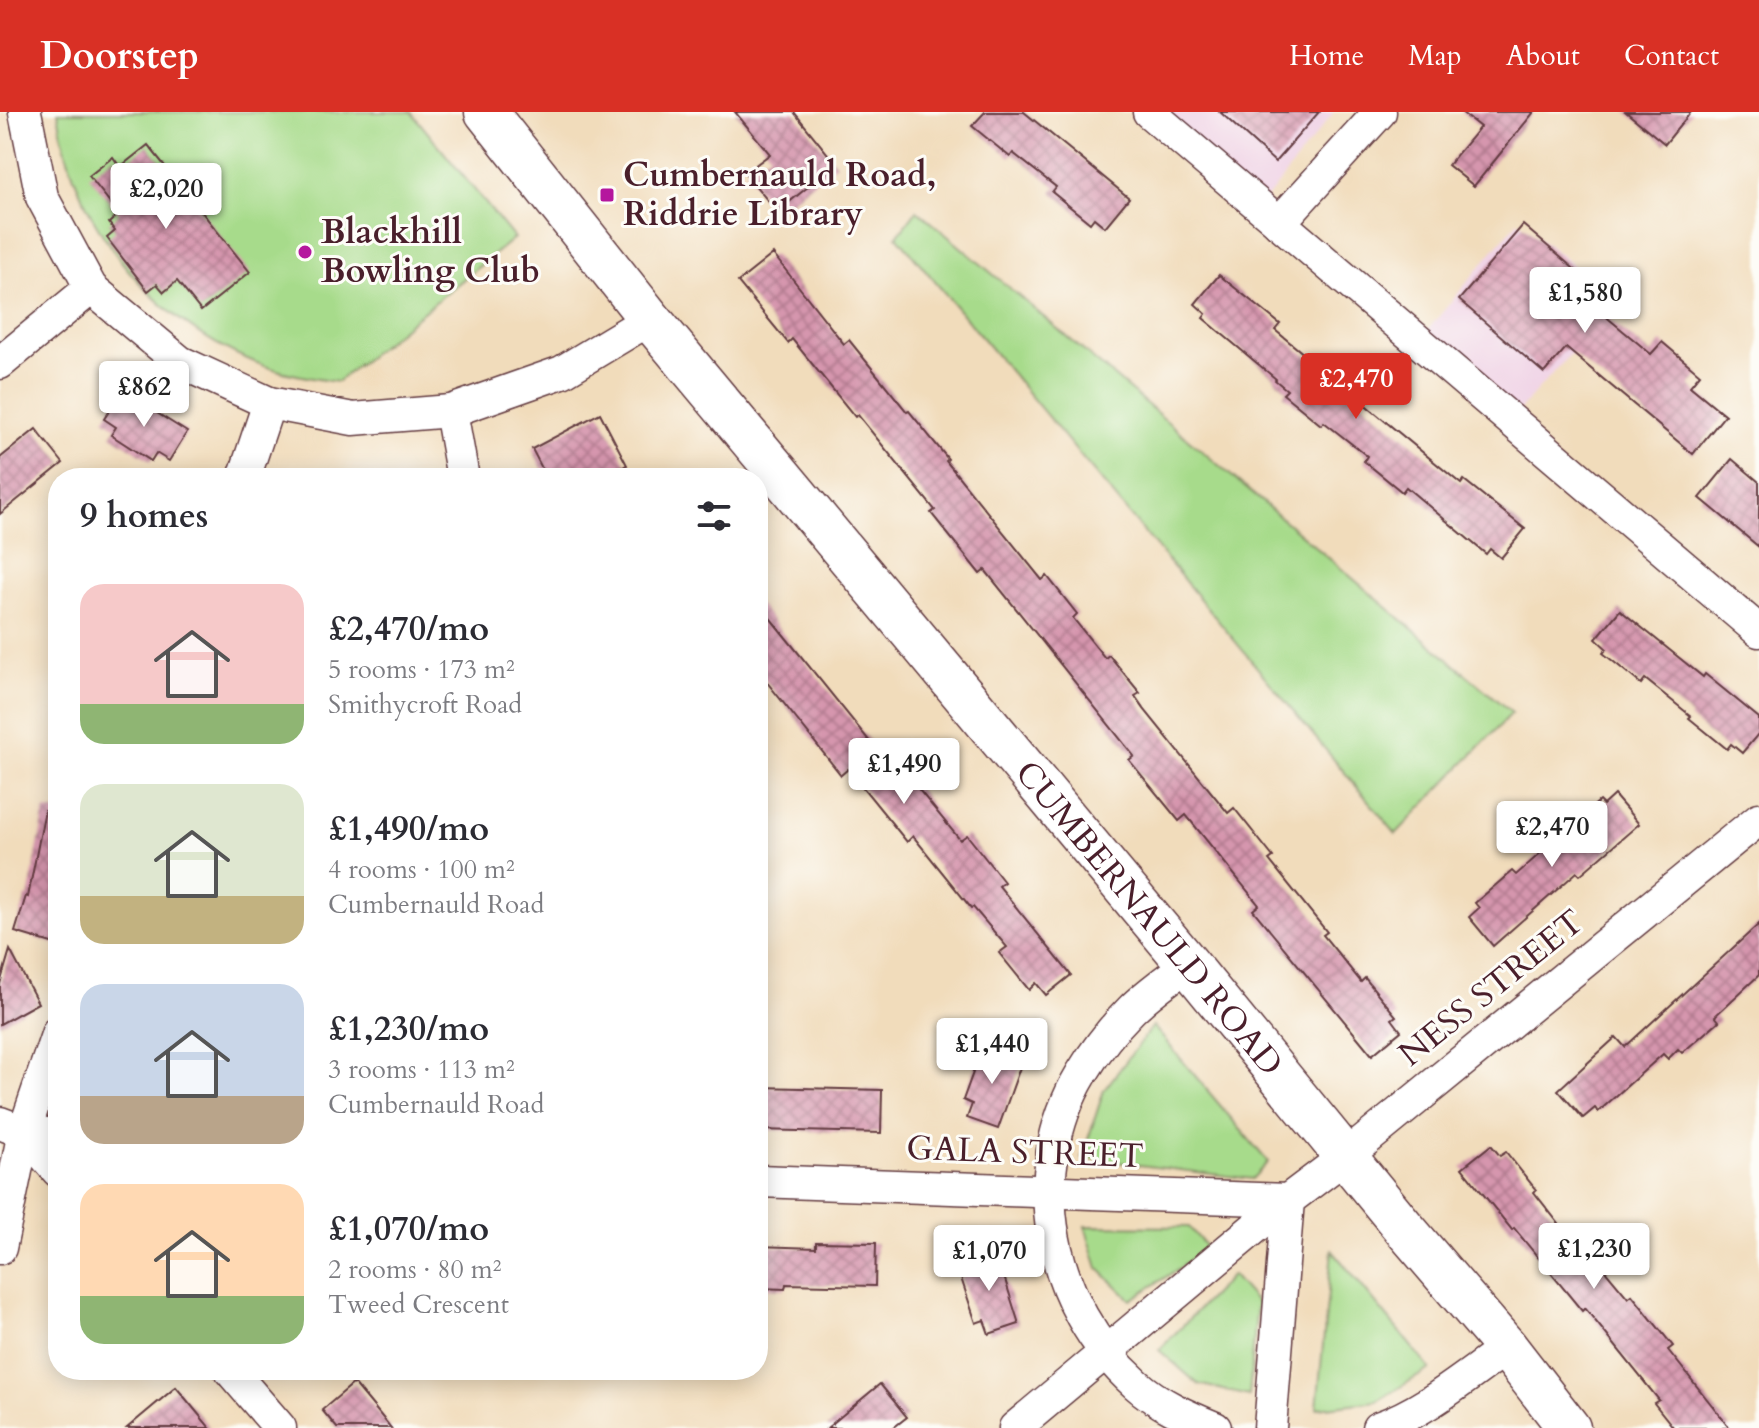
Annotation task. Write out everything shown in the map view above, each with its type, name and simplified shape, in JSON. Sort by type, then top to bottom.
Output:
[{"type":"main road","name":"CUMBERNAULD ROAD","points":[[496,116],[650,319],[1507,1348],[1569,1428]]},
{"type":"street","points":[[25,112],[42,197],[91,288],[180,362],[269,403],[353,419],[451,411],[562,372],[650,319]]},
{"type":"street","points":[[1149,112],[1759,631]]},
{"type":"street","points":[[1279,223],[1380,112]]},
{"type":"street","points":[[0,363],[91,288]]},
{"type":"street","points":[[247,468],[269,403]]},
{"type":"street","points":[[451,411],[461,468]]},
{"type":"street","name":"NESS STREET","points":[[1015,1428],[1288,1200],[1345,1157],[1759,819]]},
{"type":"street","points":[[1188,964],[1132,1010],[1102,1043],[1081,1075],[1066,1105],[1054,1144],[1048,1190],[1051,1227],[1061,1271],[1077,1308],[1105,1353],[1137,1385],[1170,1407],[1215,1428]]},
{"type":"street","points":[[0,1248],[12,1127],[48,1053]]},
{"type":"street","points":[[12,1127],[48,1133]]},
{"type":"street","points":[[12,1127],[48,1161]]},
{"type":"street","name":"GALA STREET","points":[[768,1181],[1288,1200]]},
{"type":"street","points":[[1270,1428],[1288,1200]]},
{"type":"street","points":[[1378,1428],[1435,1399],[1507,1348]]},
{"type":"street","points":[[239,1380],[280,1428]]},
{"type":"shaded area","points":[[1138,112],[1334,112],[1256,212]]},
{"type":"shaded area","points":[[1518,221],[1619,301],[1514,416],[1421,338]]},
{"type":"green space","name":"Blackhill Bowling Club","points":[[58,112],[411,112],[514,238],[337,382],[284,372],[235,354],[197,332],[162,304],[130,272],[104,237],[83,198],[67,156]]},
{"type":"green space","points":[[917,210],[1512,713],[1396,834],[897,236]]},
{"type":"green space","points":[[1153,1026],[1268,1162],[1252,1179],[1082,1158],[1104,1090]]},
{"type":"green space","points":[[1085,1226],[1189,1227],[1208,1249],[1131,1300],[1098,1268]]},
{"type":"green space","points":[[1332,1250],[1430,1369],[1377,1401],[1317,1408]]},
{"type":"green space","points":[[1232,1275],[1257,1303],[1249,1396],[1198,1384],[1159,1350]]},
{"type":"building","points":[[735,112],[794,112],[836,164],[777,212],[745,173],[770,154]]},
{"type":"building","points":[[985,112],[1024,112],[1129,198],[1105,227],[1094,218],[1090,223],[1052,192],[1056,187],[1013,153],[1010,157],[972,126]]},
{"type":"building","points":[[1220,112],[1319,112],[1275,162]]},
{"type":"building","points":[[1461,112],[1534,112],[1474,186],[1448,165],[1480,127]]},
{"type":"building","points":[[1626,112],[1691,112],[1665,144]]},
{"type":"building","points":[[148,145],[250,272],[201,311],[177,281],[164,292],[157,284],[148,291],[107,238],[115,231],[109,223],[119,214],[89,176],[113,157],[120,167]]},
{"type":"building","points":[[1523,225],[1610,296],[1598,310],[1651,354],[1662,342],[1700,374],[1690,386],[1725,415],[1693,454],[1566,348],[1544,373],[1459,300]]},
{"type":"building","points":[[773,254],[844,344],[849,340],[909,411],[1042,580],[1047,576],[1077,614],[1073,618],[1105,658],[1109,655],[1140,693],[1135,696],[1144,709],[1228,813],[1234,808],[1273,857],[1269,860],[1327,932],[1323,935],[1361,982],[1365,978],[1396,1016],[1392,1019],[1401,1031],[1372,1055],[1253,910],[1259,905],[1186,815],[1179,821],[1129,760],[1134,756],[985,570],[980,574],[931,513],[935,510],[858,415],[855,417],[792,339],[788,343],[738,282]]},
{"type":"building","points":[[1219,275],[1280,324],[1275,330],[1461,484],[1464,480],[1525,529],[1501,558],[1490,549],[1486,554],[1406,487],[1402,492],[1364,461],[1367,456],[1283,394],[1287,390],[1276,379],[1203,318],[1206,314],[1195,304]]},
{"type":"building","points":[[122,391],[187,432],[169,461],[156,453],[151,461],[111,435],[116,427],[104,419]]},
{"type":"building","points":[[600,413],[627,465],[621,468],[542,468],[532,449]]},
{"type":"building","points":[[36,429],[63,463],[57,468],[48,468],[48,475],[0,514],[0,458]]},
{"type":"building","points":[[1732,459],[1759,482],[1759,547],[1700,498]]},
{"type":"building","points":[[1620,610],[1759,718],[1759,733],[1742,753],[1731,744],[1727,749],[1645,679],[1641,684],[1603,653],[1607,649],[1596,639]]},
{"type":"building","points":[[768,615],[896,774],[902,769],[960,840],[967,835],[1004,882],[999,886],[1071,975],[1046,995],[1036,983],[1029,990],[999,953],[1007,947],[913,836],[907,842],[848,769],[841,775],[768,684]]},
{"type":"building","points":[[1614,795],[1639,824],[1580,875],[1577,872],[1493,946],[1469,917],[1479,908],[1475,903],[1512,871],[1516,875],[1599,801],[1603,805]]},
{"type":"building","points":[[45,810],[48,810],[48,942],[15,932],[28,897]]},
{"type":"building","points":[[1759,924],[1759,975],[1715,1016],[1719,1021],[1682,1053],[1678,1049],[1668,1059],[1663,1054],[1598,1112],[1595,1108],[1583,1118],[1558,1090],[1616,1037],[1625,1047]]},
{"type":"building","points":[[10,950],[38,1003],[0,1024],[0,984]]},
{"type":"building","points":[[993,1045],[1024,1056],[998,1129],[967,1118],[972,1104],[963,1100],[979,1056],[988,1059]]},
{"type":"building","points":[[768,1087],[882,1090],[881,1133],[768,1130]]},
{"type":"building","points":[[1491,1145],[1500,1156],[1506,1152],[1570,1238],[1575,1234],[1628,1298],[1632,1295],[1673,1346],[1668,1350],[1730,1428],[1674,1428],[1654,1403],[1659,1400],[1585,1308],[1582,1311],[1462,1168]]},
{"type":"building","points":[[816,1242],[876,1243],[875,1286],[786,1284],[785,1289],[768,1288],[768,1246],[816,1248]]},
{"type":"building","points":[[996,1251],[1019,1324],[989,1334],[984,1320],[976,1323],[961,1278],[970,1275],[966,1261]]},
{"type":"building","points":[[354,1383],[391,1428],[337,1428],[322,1410]]},
{"type":"building","points":[[880,1384],[907,1417],[893,1428],[827,1428]]},
{"type":"building","points":[[176,1387],[210,1428],[127,1428]]},
{"type":"place","name":"Cumbernauld Road, Riddrie Library","points":[[607,195]]},
{"type":"place","name":"Blackhill Bowling Club","points":[[305,252]]}]
